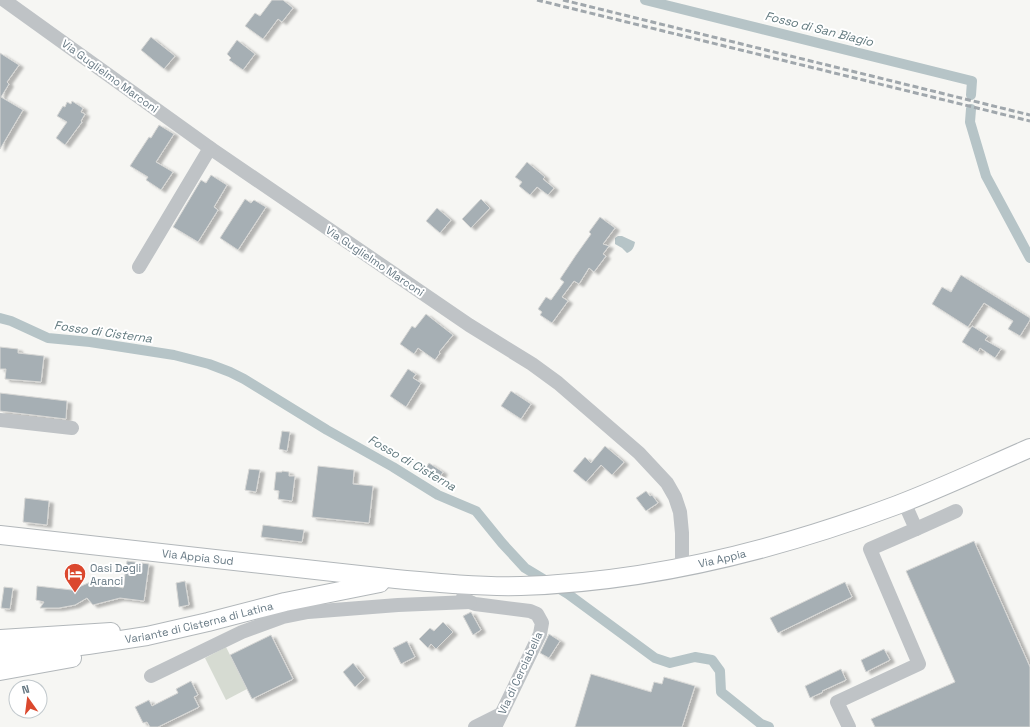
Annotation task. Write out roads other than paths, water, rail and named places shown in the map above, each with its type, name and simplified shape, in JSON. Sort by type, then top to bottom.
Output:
[{"type":"main road","name":"Via Appia","points":[[396,579],[457,584],[509,586],[620,577],[682,566],[783,543],[854,520],[904,502],[1030,448]]},
{"type":"main road","name":"Via Appia Sud","points":[[0,535],[396,579]]},
{"type":"main road","name":"Variante di Cisterna di Latina","points":[[0,656],[128,639],[208,622],[285,602],[396,579]]},
{"type":"main road","points":[[0,639],[138,630],[208,622]]},
{"type":"main road","points":[[0,671],[118,649],[208,622]]},
{"type":"street","name":"Via Guglielmo Marconi","points":[[4,0],[210,148],[469,325],[542,370],[626,441],[659,473],[667,483],[679,508],[681,521],[682,566]]},
{"type":"street","points":[[139,267],[210,148]]},
{"type":"street","points":[[0,420],[72,428]]},
{"type":"street","points":[[904,502],[916,529]]},
{"type":"street","points":[[849,727],[837,702],[919,664],[870,549],[956,511]]},
{"type":"street","points":[[457,584],[461,595],[470,602]]},
{"type":"street","points":[[151,676],[242,632],[283,617],[308,612],[398,605],[470,602]]},
{"type":"street","name":"Via di Cerciabella","points":[[470,602],[530,611],[537,614],[542,623],[540,634],[495,727]]},
{"type":"street","points":[[475,727],[501,714]]},
{"type":"waterway","name":"Fosso di San Biagio","points":[[645,0],[972,81],[971,95]]},
{"type":"waterway","name":"Fosso di San Biagio","points":[[971,109],[970,122],[986,176],[1030,258]]},
{"type":"waterway","name":"Fosso di Cisterna","points":[[0,318],[11,321],[48,338],[90,342],[174,355],[209,364],[244,379],[438,495],[476,511],[525,568],[568,594],[655,658],[670,663],[695,657],[712,660],[720,671],[721,692],[761,724],[769,727]]},
{"type":"railway","points":[[537,0],[1030,121]]},
{"type":"railway","points":[[563,0],[1030,115]]},
{"type":"place","name":"Oasi Degli Aranci","points":[[75,594]]}]
